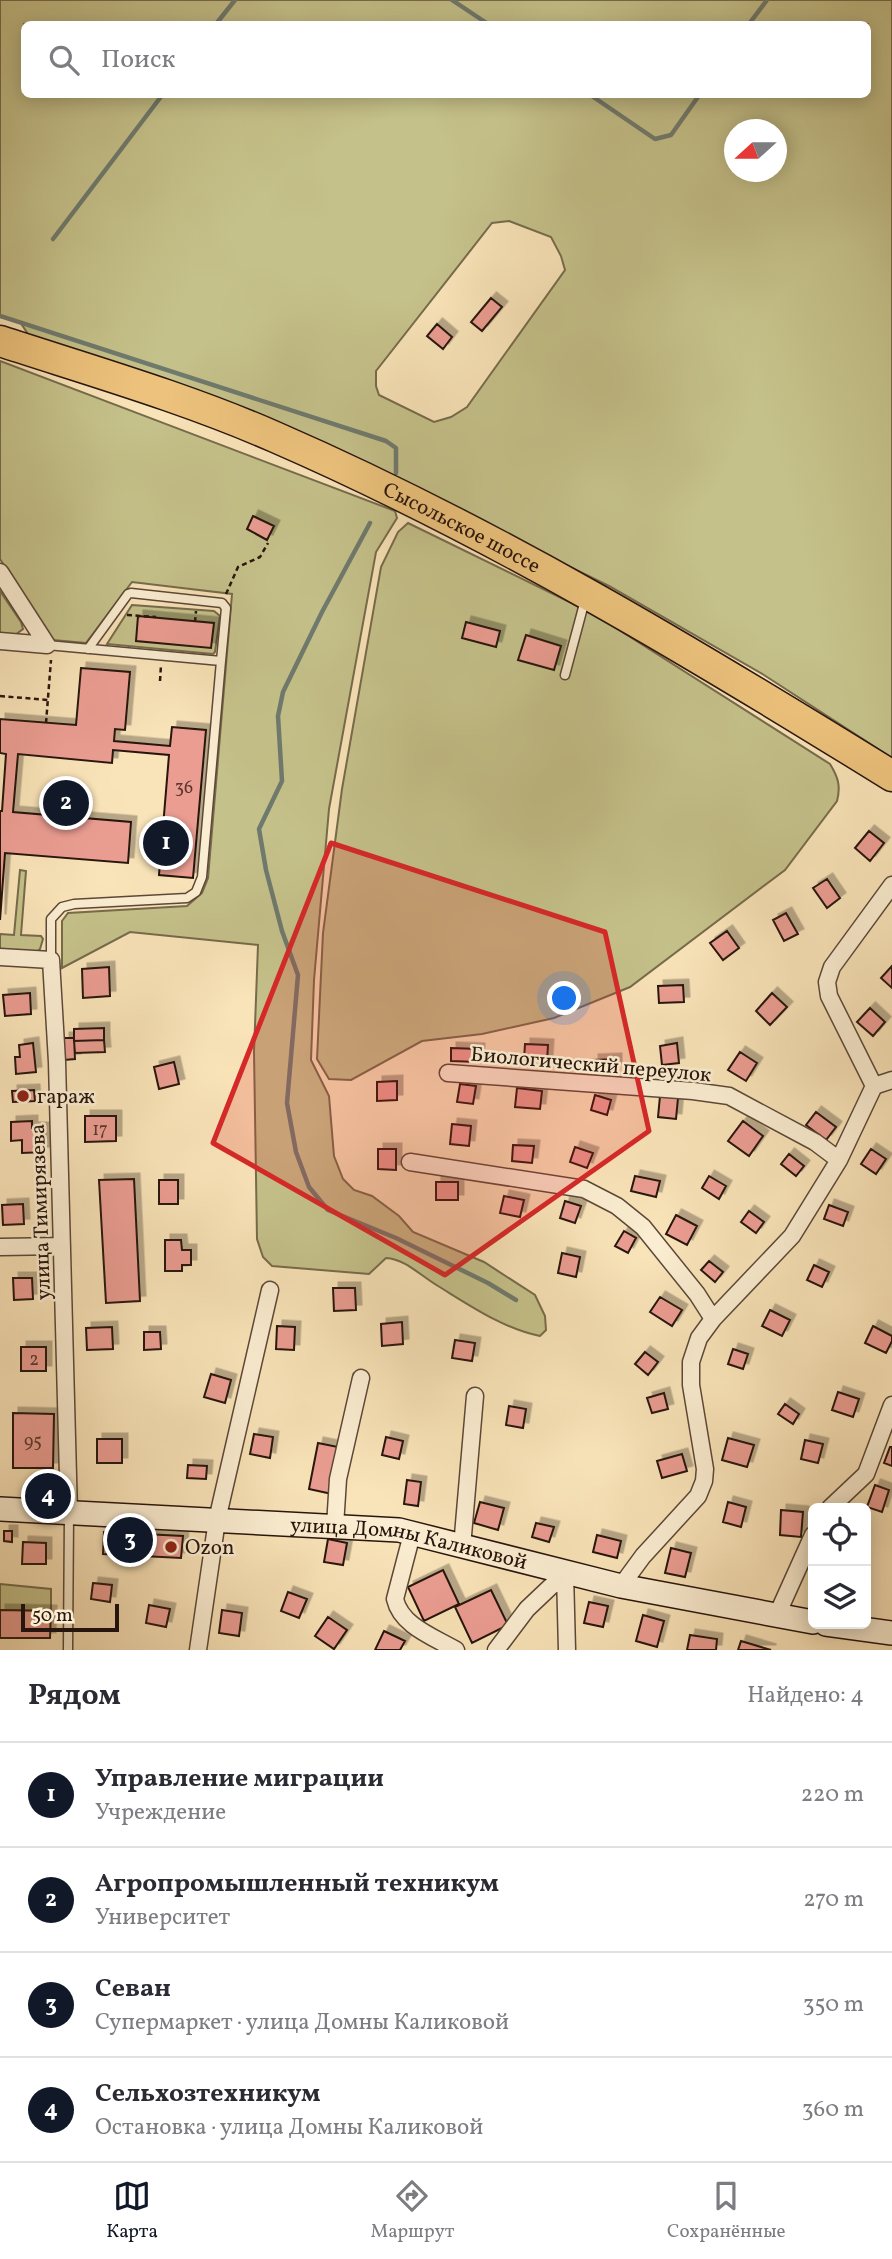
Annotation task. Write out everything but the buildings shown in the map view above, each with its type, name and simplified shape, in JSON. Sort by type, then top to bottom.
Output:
[{"type":"highway","name":"Сысольское шоссе","points":[[0,341],[183,400],[275,437],[419,504],[587,592],[749,687],[892,776]]},
{"type":"main road","name":"улица Домны Каликовой","points":[[0,1510],[399,1530],[621,1586],[808,1621]]},
{"type":"main road","points":[[863,1629],[892,1633]]},
{"type":"street","points":[[0,572],[49,650]]},
{"type":"street","points":[[0,641],[49,650]]},
{"type":"street","points":[[874,1086],[829,996],[827,982],[832,967],[892,885]]},
{"type":"street","points":[[0,957],[51,960]]},
{"type":"street","name":"улица Тимирязева","points":[[51,960],[57,1062],[69,1514]]},
{"type":"street","name":"Биологический переулок","points":[[448,1073],[729,1096],[815,1142],[839,1160]]},
{"type":"street","points":[[621,1586],[643,1556],[698,1496],[704,1481],[705,1468],[691,1385],[691,1362],[699,1338],[713,1318],[792,1236],[839,1160],[874,1086],[892,1080]]},
{"type":"street","points":[[410,1162],[584,1189],[606,1200],[643,1227],[713,1318]]},
{"type":"street","points":[[0,1247],[62,1246]]},
{"type":"street","points":[[198,1650],[217,1520],[270,1290]]},
{"type":"street","points":[[335,1526],[338,1479],[360,1378]]},
{"type":"street","points":[[461,1547],[475,1396]]},
{"type":"street","points":[[835,1503],[866,1474],[892,1405]]},
{"type":"street","points":[[412,1534],[395,1599],[397,1608],[403,1619],[456,1650]]},
{"type":"street","points":[[777,1615],[808,1546]]},
{"type":"street","points":[[496,1650],[527,1609],[565,1573]]},
{"type":"street","points":[[565,1573],[567,1650]]},
{"type":"lane","points":[[565,675],[587,592]]},
{"type":"lane","points":[[51,960],[51,919],[62,907],[74,904],[187,898],[196,892],[202,877],[226,608],[222,603],[129,594],[88,649]]},
{"type":"lane","points":[[49,650],[88,649],[221,661]]},
{"type":"lane","points":[[68,1650],[69,1514]]},
{"type":"path","points":[[222,603],[238,567],[260,557],[268,542]]},
{"type":"path","points":[[114,613],[156,617]]},
{"type":"path","points":[[46,723],[49,650]]},
{"type":"path","points":[[160,681],[163,655]]},
{"type":"path","points":[[0,696],[48,700]]},
{"type":"highlighted area","points":[[331,843],[605,932],[649,1131],[445,1275],[213,1143]]},
{"type":"shaded area","points":[[0,0],[892,0],[892,758],[764,675],[609,586],[439,503],[30,337],[20,322],[0,316]],"holes":[[[509,221],[551,237],[565,270],[467,407],[451,417],[434,422],[379,395],[376,371],[492,223]]]},
{"type":"shaded area","points":[[0,361],[395,511],[397,518],[376,552],[329,809],[314,980],[311,1060],[329,1096],[334,1156],[343,1179],[354,1190],[372,1196],[399,1216],[413,1232],[484,1262],[535,1295],[545,1316],[546,1330],[540,1336],[487,1316],[393,1259],[386,1258],[369,1274],[272,1266],[263,1257],[257,1239],[254,1052],[258,945],[130,932],[62,968],[62,921],[68,913],[187,906],[202,893],[208,878],[232,594],[132,582],[86,643],[53,640],[0,559]]},
{"type":"shaded area","points":[[408,523],[594,614],[830,764],[839,791],[837,801],[785,870],[630,987],[554,1018],[482,1034],[422,1041],[351,1080],[329,1079],[317,1059],[323,933],[342,789],[381,567],[398,532]]},
{"type":"shaded area","points":[[0,591],[21,622],[23,629],[15,635],[0,634]]},
{"type":"shaded area","points":[[132,605],[214,611],[220,616],[215,652],[213,654],[107,644]]},
{"type":"shaded area","points":[[20,870],[26,871],[21,935],[41,936],[43,939],[40,949],[34,954],[0,952],[0,934],[14,935]]},
{"type":"shaded area","points":[[0,1584],[51,1589],[51,1611],[0,1610]]},
{"type":"waterway","points":[[218,21],[235,0]]},
{"type":"waterway","points":[[452,0],[484,21]]},
{"type":"waterway","points":[[751,21],[767,0]]},
{"type":"waterway","points":[[53,239],[160,98]]},
{"type":"waterway","points":[[595,98],[655,139],[671,135],[697,98]]},
{"type":"waterway","points":[[0,316],[386,441],[396,448],[396,473]]},
{"type":"waterway","points":[[370,523],[283,692],[278,716],[282,781],[259,829],[266,870],[282,931],[298,975],[287,1103],[296,1152],[309,1187],[328,1210],[396,1238],[488,1283],[516,1300]]},
{"type":"place","name":"Агропромышленный техникум","points":[[66,803]]},
{"type":"place","name":"Управление миграции","points":[[166,843]]},
{"type":"place","name":"гараж","points":[[23,1096]]},
{"type":"place","name":"Сельхозтехникум","points":[[48,1496]]},
{"type":"place","name":"Севан","points":[[130,1540]]},
{"type":"place","name":"Ozon","points":[[171,1547]]}]
